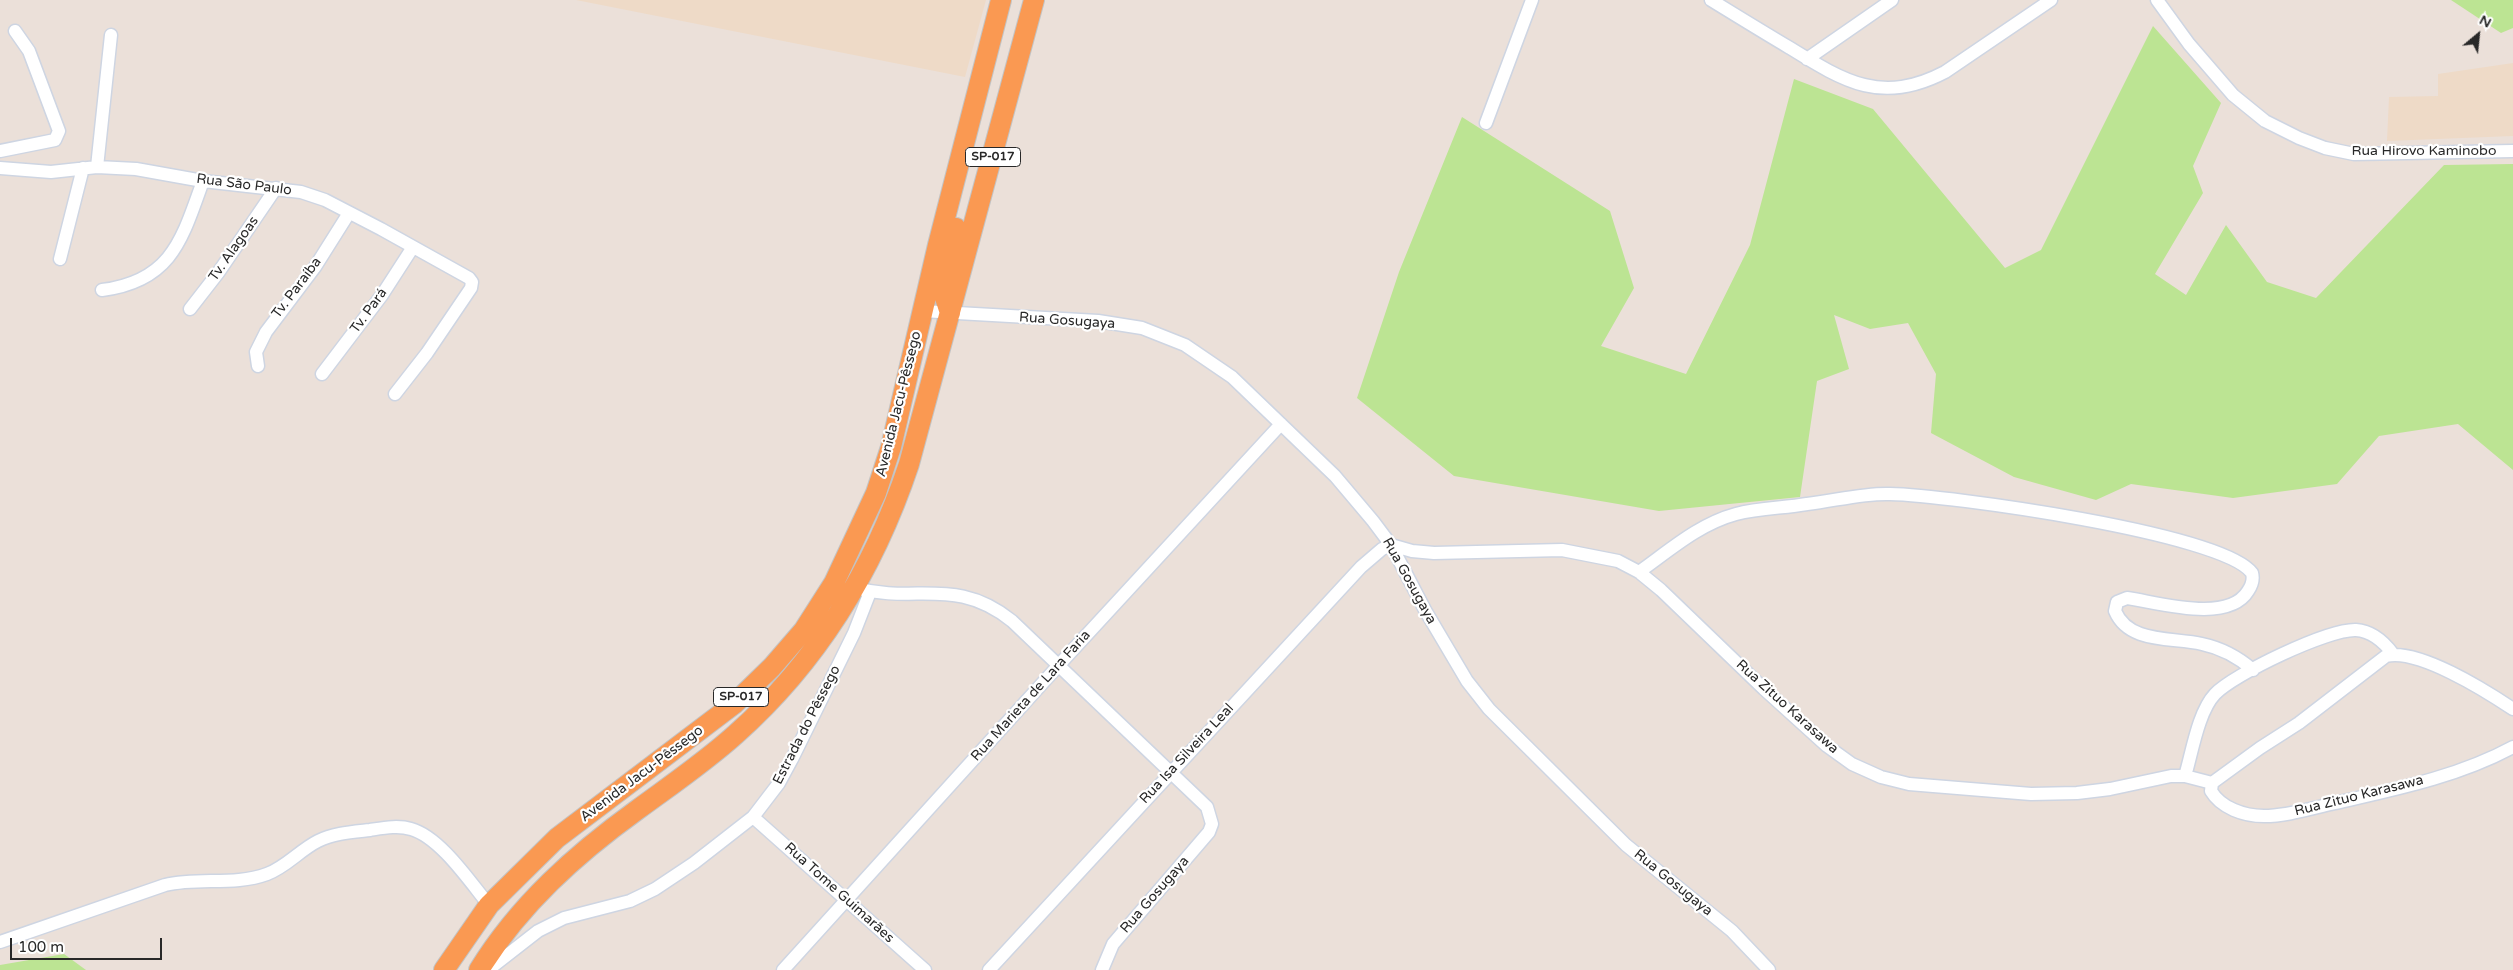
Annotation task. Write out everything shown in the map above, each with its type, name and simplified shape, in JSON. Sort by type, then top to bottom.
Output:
[{"type":"highway","name":"Avenida Jacu-Pêssego","points":[[444,970],[489,905],[558,838],[734,704],[772,667],[804,630],[834,583],[876,493],[904,396],[922,311],[1001,0]]},
{"type":"highway","name":"Avenida Jacu-Pêssego","points":[[479,970],[512,923],[569,864],[636,810],[691,771],[736,735],[779,693],[863,590],[888,523],[917,435],[1034,0]]},
{"type":"highway","points":[[950,314],[942,288],[966,184],[959,162]]},
{"type":"highway","points":[[916,339],[927,325],[936,332],[916,408],[917,435]]},
{"type":"street","points":[[1486,123],[1532,0]]},
{"type":"street","points":[[1711,0],[1807,59],[1855,84],[1886,89],[1903,88],[1926,82],[1945,72],[2051,0]]},
{"type":"street","points":[[1807,59],[1890,0]]},
{"type":"street","name":"Rua Hirovo Kaminobo","points":[[2157,0],[2189,44],[2233,95],[2265,121],[2299,138],[2325,148],[2354,154],[2513,151]]},
{"type":"street","points":[[0,151],[55,140],[59,131],[29,51],[16,31]]},
{"type":"street","points":[[97,167],[111,35]]},
{"type":"street","name":"Rua São Paulo","points":[[0,168],[51,172],[97,167],[136,168],[203,181],[301,192],[325,200],[469,278],[472,282],[471,288],[427,353],[395,394]]},
{"type":"street","points":[[60,259],[83,168]]},
{"type":"street","points":[[102,290],[126,287],[141,279],[173,253],[184,235],[203,181]]},
{"type":"street","name":"Tv. Alagoas","points":[[190,309],[218,273],[276,188]]},
{"type":"street","name":"Tv. Paraíba","points":[[258,366],[256,352],[266,332],[315,267],[349,213]]},
{"type":"street","name":"Tv. Pará","points":[[322,374],[382,295],[413,247]]},
{"type":"street","name":"Rua Gosugaya","points":[[922,311],[1098,321],[1142,328],[1184,345],[1232,377],[1335,476],[1391,545],[1445,645],[1467,681],[1489,709],[1626,845],[1732,932],[1770,970]]},
{"type":"street","name":"Rua Marieta de Lara Faria","points":[[783,970],[1058,666],[1281,424]]},
{"type":"street","points":[[1639,572],[1710,522],[1738,514],[1863,495],[1905,494],[1954,498],[2156,534],[2201,547],[2242,563],[2252,573],[2252,583],[2245,596],[2229,605],[2189,609],[2127,598],[2117,602],[2115,611],[2123,623],[2144,636],[2176,639],[2218,648],[2237,658],[2253,670]]},
{"type":"street","name":"Rua Zituo Karasawa","points":[[1391,545],[1412,551],[1434,553],[1562,550],[1618,561],[1639,572],[1661,590],[1764,689],[1827,746],[1852,764],[1881,777],[1909,784],[2032,794],[2077,793],[2110,789],[2170,776],[2185,776],[2211,785],[2215,798],[2234,809],[2256,816],[2285,814],[2357,798],[2454,772],[2478,764],[2513,747]]},
{"type":"street","name":"Rua Isa Silveira Leal","points":[[989,970],[1361,567],[1382,549],[1391,545]]},
{"type":"street","name":"Rua Gosugaya","points":[[863,590],[957,594],[982,600],[995,607],[1207,807],[1212,824],[1209,832],[1118,937],[1105,959],[1102,970]]},
{"type":"street","name":"Estrada do Pêssego","points":[[488,970],[538,930],[564,918],[630,901],[655,888],[694,863],[753,817],[779,783],[854,633],[863,590]]},
{"type":"street","points":[[2185,776],[2208,703],[2222,688],[2253,670],[2308,643],[2356,630],[2374,636],[2393,654]]},
{"type":"street","points":[[2211,785],[2260,748],[2300,723],[2376,662],[2393,654],[2407,656],[2465,679],[2513,709]]},
{"type":"street","name":"Rua Tome Guimarães","points":[[753,817],[925,970]]},
{"type":"street","points":[[0,942],[166,885],[190,880],[222,881],[254,878],[276,869],[308,847],[331,836],[387,828],[411,829],[430,839],[446,854],[489,905]]},
{"type":"shaded area","points":[[576,0],[986,0],[965,77]]},
{"type":"shaded area","points":[[2513,63],[2513,136],[2387,141],[2389,97],[2438,96],[2438,74]]},
{"type":"green space","points":[[2451,0],[2513,0],[2513,28],[2501,33]]},
{"type":"green space","points":[[2153,26],[2221,103],[2193,166],[2203,193],[2155,274],[2186,295],[2226,225],[2267,282],[2316,298],[2444,165],[2513,164],[2513,470],[2458,424],[2379,436],[2337,484],[2233,498],[2131,484],[2096,500],[2014,477],[1931,433],[1936,374],[1908,323],[1870,329],[1834,315],[1849,369],[1817,381],[1800,497],[1659,511],[1454,476],[1357,398],[1399,272],[1462,117],[1610,211],[1634,288],[1601,346],[1686,374],[1750,245],[1794,79],[1873,109],[2005,268],[2041,250]]},
{"type":"green space","points":[[64,954],[86,970],[0,970],[0,965]]}]
